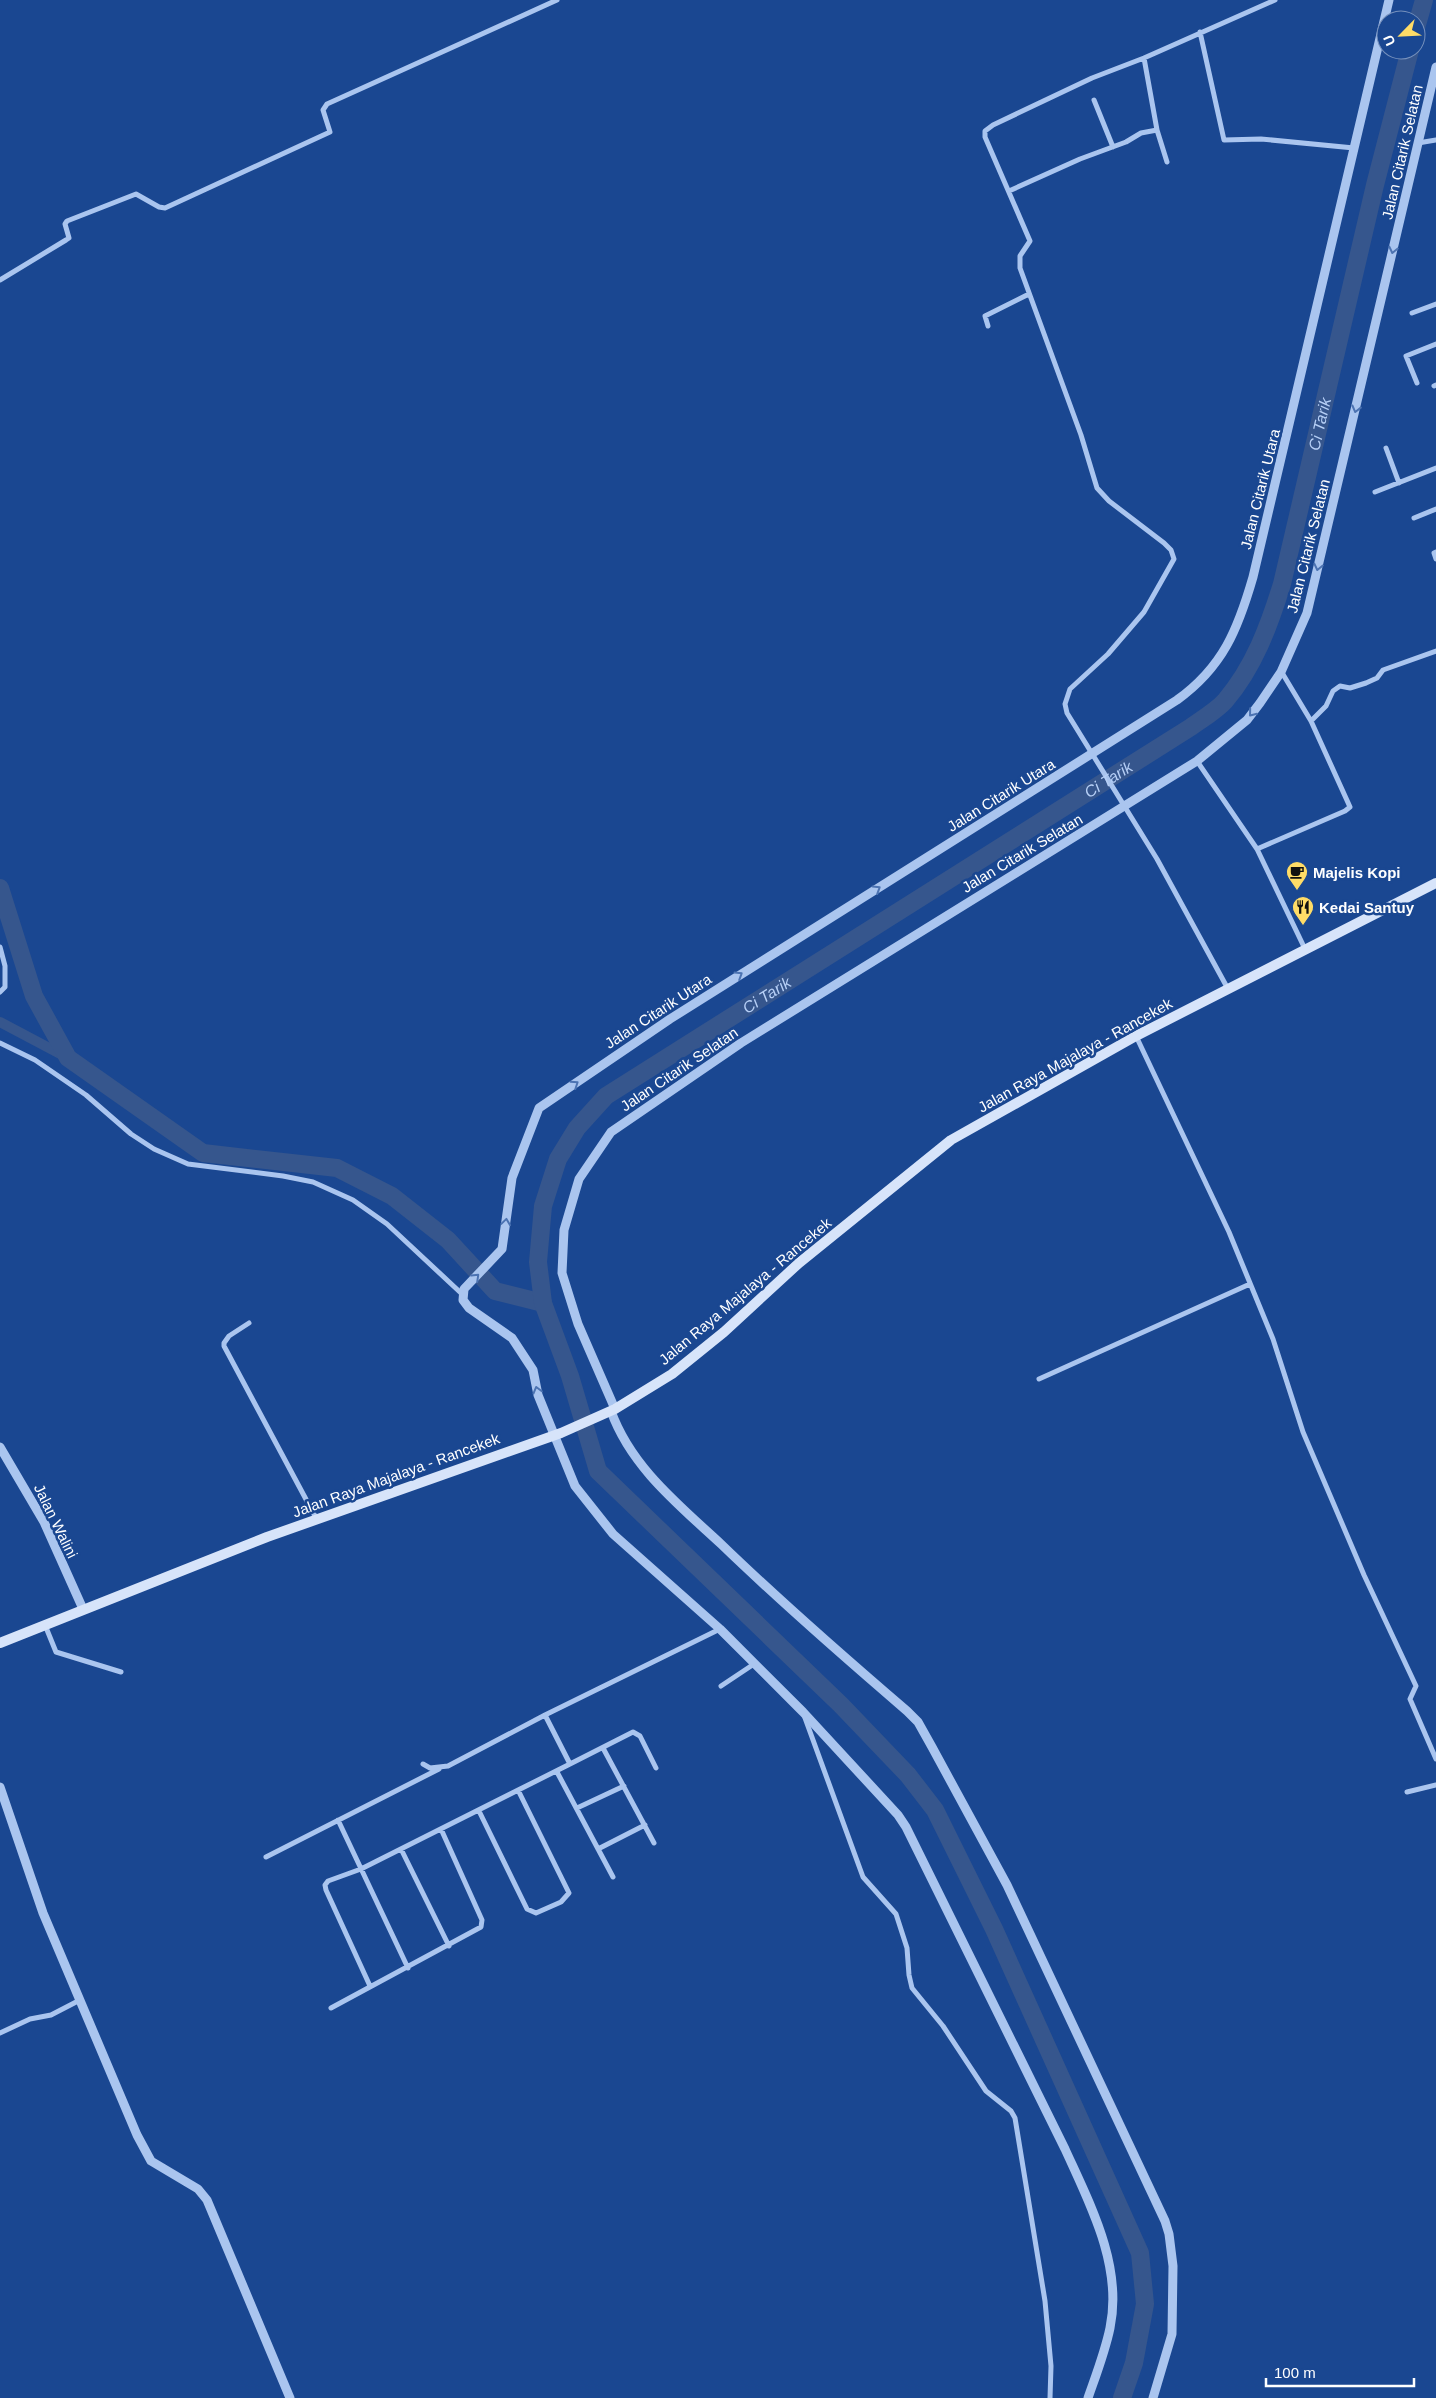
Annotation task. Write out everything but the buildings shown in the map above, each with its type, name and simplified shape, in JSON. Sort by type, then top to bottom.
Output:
[{"type":"main road","name":"Jalan Raya Majalaya - Rancekek","points":[[0,1643],[316,1518],[558,1434],[613,1410],[672,1374],[724,1332],[799,1263],[951,1140],[1136,1036],[1436,883]]},
{"type":"street","points":[[0,280],[69,238],[65,224],[67,221],[136,194],[145,197],[159,207],[165,208],[324,135],[330,129],[323,110],[327,104],[557,0]]},
{"type":"street","points":[[1228,990],[1162,868],[1067,713],[1066,697],[1070,689],[1108,654],[1144,612],[1174,559],[1171,550],[1164,543],[1109,501],[1096,488],[1081,435],[1020,268],[1020,256],[1030,242],[985,137],[987,128],[1092,78],[1144,58],[1275,0]]},
{"type":"street","name":"Jalan Citarik Utara","points":[[463,1292],[502,1249],[512,1178],[539,1108],[670,1018],[1093,756],[1198,685],[1227,648],[1243,613],[1316,318],[1389,0]]},
{"type":"street","points":[[1200,32],[1224,140],[1261,139],[1356,148]]},
{"type":"street","points":[[1144,58],[1157,130],[1167,162]]},
{"type":"street","name":"Jalan Citarik Selatan","points":[[1153,2398],[1172,2334],[1173,2274],[1169,2234],[1140,2166],[1007,1886],[918,1722],[772,1594],[656,1483],[634,1456],[578,1324],[562,1273],[564,1230],[579,1179],[612,1132],[741,1043],[1197,760],[1246,720],[1282,671],[1307,613],[1436,67]]},
{"type":"street","points":[[1094,100],[1113,147]]},
{"type":"street","points":[[1009,191],[1080,159],[1113,147],[1141,133],[1157,130]]},
{"type":"street","points":[[1418,143],[1436,140]]},
{"type":"street","points":[[988,326],[985,316],[1029,294]]},
{"type":"street","points":[[1412,313],[1436,304]]},
{"type":"street","points":[[1417,383],[1406,356],[1436,344]]},
{"type":"street","points":[[1386,448],[1399,483]]},
{"type":"street","points":[[1375,492],[1436,468]]},
{"type":"street","points":[[1414,518],[1436,509]]},
{"type":"street","points":[[1436,552],[1434,553],[1436,559]]},
{"type":"street","points":[[1311,721],[1326,706],[1333,691],[1340,686],[1350,688],[1366,683],[1377,678],[1385,669],[1436,651]]},
{"type":"street","points":[[1257,849],[1346,812],[1350,807],[1311,721],[1282,671]]},
{"type":"street","points":[[1197,760],[1257,849],[1304,949]]},
{"type":"street","points":[[0,946],[6,977],[4,988],[0,992]]},
{"type":"street","points":[[1136,1036],[1229,1232],[1273,1339],[1303,1432],[1364,1575],[1416,1686],[1410,1699],[1436,1759]]},
{"type":"street","points":[[0,1043],[35,1060],[86,1095],[131,1134],[163,1153],[188,1164],[283,1176],[313,1182],[353,1200],[387,1224],[463,1292],[463,1300],[469,1308],[512,1338],[533,1370],[538,1395],[558,1434],[575,1486],[613,1534],[720,1629],[803,1712],[894,1810],[906,1826],[1002,2017],[1087,2197],[1110,2264],[1112,2308],[1110,2329],[1088,2398]]},
{"type":"street","points":[[1039,1379],[1250,1284]]},
{"type":"street","points":[[250,1323],[230,1336],[224,1343],[224,1346],[316,1518]]},
{"type":"street","name":"Jalan Walini","points":[[0,1447],[44,1522],[52,1544],[83,1609]]},
{"type":"street","points":[[45,1625],[56,1652],[121,1672]]},
{"type":"street","points":[[266,1857],[439,1768],[448,1766],[545,1715],[720,1629]]},
{"type":"street","points":[[721,1686],[754,1664]]},
{"type":"street","points":[[803,1712],[863,1877],[871,1888],[891,1906],[900,1924],[908,1948],[909,1975],[912,1988],[943,2026],[986,2091],[1011,2111],[1015,2118],[1046,2301],[1051,2366],[1050,2398]]},
{"type":"street","points":[[545,1715],[570,1764]]},
{"type":"street","points":[[370,1986],[325,1885],[330,1879],[361,1869],[634,1732],[640,1736],[656,1768]]},
{"type":"street","points":[[603,1748],[654,1843]]},
{"type":"street","points":[[423,1764],[439,1768]]},
{"type":"street","points":[[557,1772],[613,1877]]},
{"type":"street","points":[[1408,1792],[1436,1785]]},
{"type":"street","points":[[577,1808],[624,1786]]},
{"type":"street","points":[[0,1787],[40,1905],[136,2131],[151,2161],[198,2189],[207,2200],[290,2398]]},
{"type":"street","points":[[479,1811],[528,1909],[536,1913],[560,1902],[569,1893],[518,1790]]},
{"type":"street","points":[[338,1820],[408,1968]]},
{"type":"street","points":[[598,1849],[645,1825]]},
{"type":"street","points":[[332,2008],[370,1986],[479,1930],[482,1920],[441,1829]]},
{"type":"street","points":[[401,1849],[449,1946]]},
{"type":"street","points":[[0,2033],[30,2019],[51,2015],[80,2000]]},
{"type":"waterway","name":"Ci Tarik","points":[[1421,10],[1424,0]]},
{"type":"waterway","name":"Ci Tarik","points":[[1122,2398],[1134,2363],[1145,2304],[1140,2253],[994,1929],[935,1810],[908,1775],[841,1705],[598,1471],[570,1376],[543,1303],[538,1262],[543,1206],[558,1159],[577,1128],[606,1096],[1191,727],[1221,705],[1235,688],[1260,646],[1282,584],[1375,185],[1407,60]]},
{"type":"waterway","points":[[0,888],[34,996],[68,1058],[203,1153],[337,1168],[392,1196],[448,1240],[495,1291],[543,1303]]},
{"type":"waterway","points":[[0,1022],[68,1058]]},
{"type":"place","name":"Majelis Kopi","points":[[1297,891]]},
{"type":"place","name":"Kedai Santuy","points":[[1303,926]]}]
